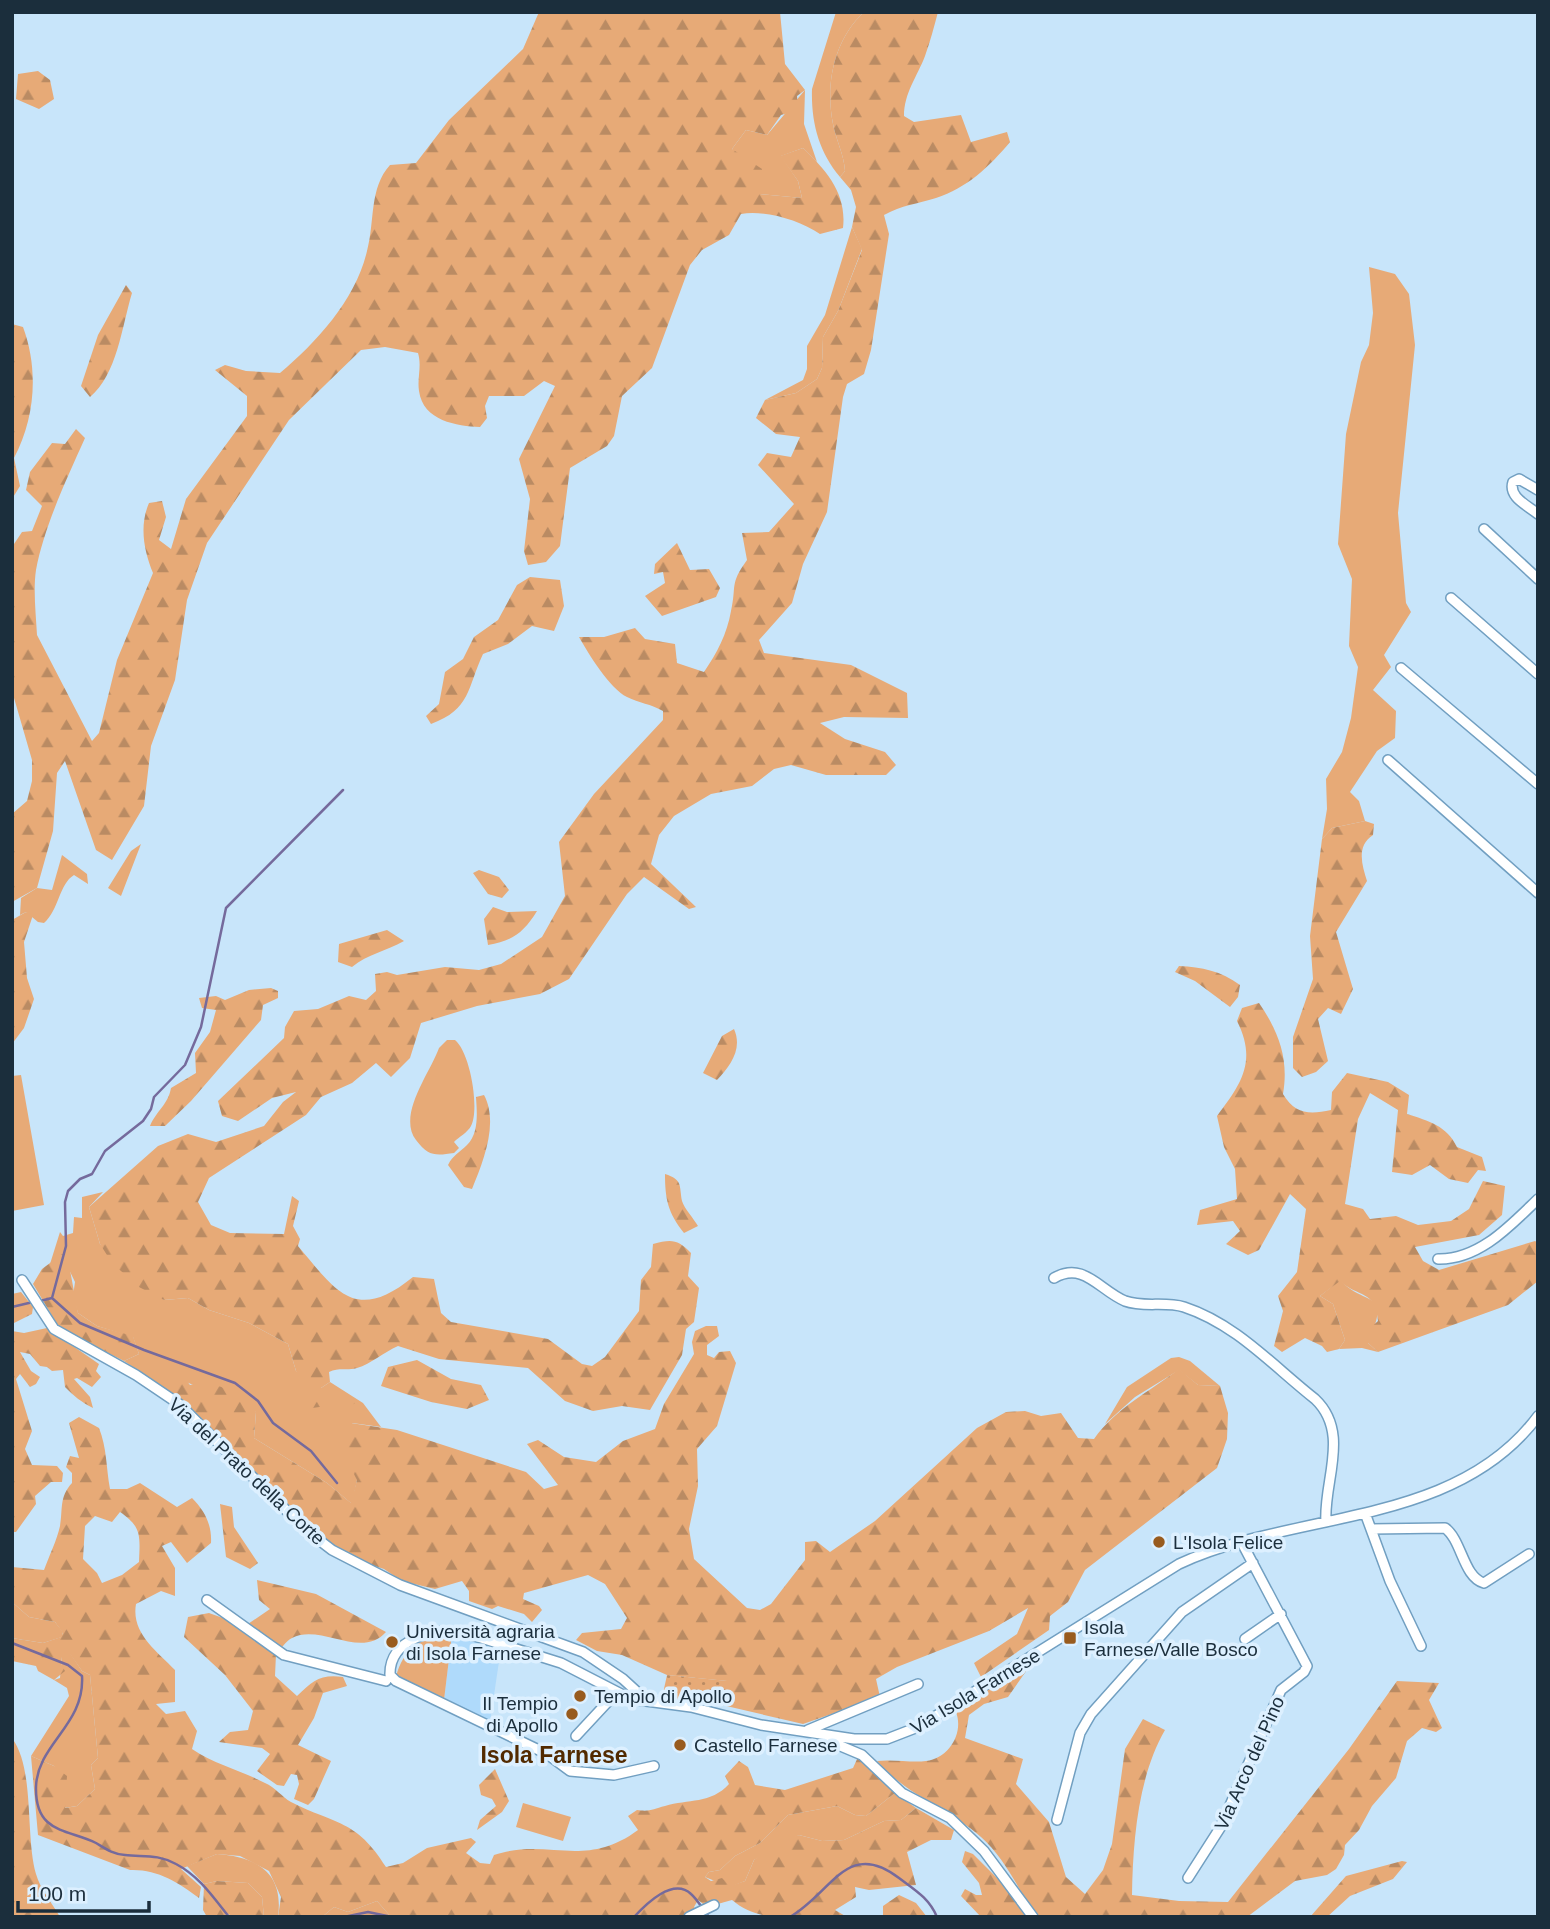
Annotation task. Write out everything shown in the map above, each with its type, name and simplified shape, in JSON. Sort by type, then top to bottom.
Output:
[{"type":"street","points":[[1538,490],[1521,480],[1515,481],[1511,487],[1514,494],[1538,514]]},
{"type":"street","points":[[1484,529],[1538,579]]},
{"type":"street","points":[[1451,598],[1538,674]]},
{"type":"street","points":[[1401,668],[1538,784]]},
{"type":"street","points":[[1388,760],[1538,893]]},
{"type":"street","points":[[1438,1259],[1461,1256],[1480,1248],[1538,1199]]},
{"type":"street","points":[[1054,1278],[1067,1271],[1082,1273],[1129,1302],[1176,1305],[1226,1325],[1315,1399],[1322,1406],[1330,1424],[1335,1464],[1326,1498],[1326,1522]]},
{"type":"street","name":"Via del Prato della Corte","points":[[22,1280],[41,1312],[60,1335],[114,1362],[179,1405],[306,1530],[332,1550],[400,1585],[583,1652],[623,1679],[646,1702]]},
{"type":"street","name":"Via Isola Farnese","points":[[654,1766],[614,1775],[570,1771],[547,1754],[396,1681],[390,1675],[393,1658],[414,1639],[448,1630],[500,1642],[561,1662],[616,1693],[646,1702],[691,1707],[761,1725],[862,1740],[879,1740],[906,1734],[1191,1558],[1365,1513],[1428,1493],[1470,1474],[1513,1445],[1538,1416]]},
{"type":"street","points":[[1365,1513],[1390,1581],[1421,1646]]},
{"type":"street","points":[[1371,1529],[1446,1528],[1452,1534],[1475,1579],[1482,1583],[1489,1582],[1530,1554]]},
{"type":"street","name":"Via Arco del Pino","points":[[1188,1878],[1220,1828],[1281,1690],[1307,1668],[1305,1658],[1242,1543]]},
{"type":"street","points":[[1057,1820],[1080,1733],[1090,1714],[1182,1612],[1253,1563]]},
{"type":"street","points":[[207,1600],[284,1656],[386,1681]]},
{"type":"street","points":[[1245,1639],[1281,1614]]},
{"type":"street","points":[[918,1684],[812,1731],[818,1737],[862,1755],[902,1793],[950,1818],[984,1851],[1033,1917]]},
{"type":"street","points":[[576,1736],[616,1693]]},
{"type":"street","points":[[693,1915],[712,1906]]},
{"type":"shaded area","points":[[452,1634],[501,1648],[490,1722],[444,1700]]},
{"type":"green space","points":[[539,12],[780,12],[785,64],[805,90],[797,96],[798,110],[781,115],[767,135],[746,130],[732,149],[762,169],[760,194],[802,198],[798,181],[780,156],[803,148],[834,184],[842,204],[843,228],[820,234],[782,217],[761,213],[741,214],[729,235],[702,250],[690,265],[652,368],[622,396],[614,436],[607,446],[570,468],[560,546],[546,562],[528,565],[524,551],[530,499],[519,459],[555,386],[544,381],[524,396],[489,396],[485,406],[487,418],[480,427],[461,425],[442,420],[427,409],[422,401],[419,391],[418,353],[385,347],[361,350],[289,420],[207,543],[187,600],[175,680],[151,746],[144,806],[112,860],[96,850],[65,761],[57,773],[53,831],[37,888],[12,902],[12,814],[27,801],[32,781],[32,760],[12,691],[12,547],[22,532],[32,531],[42,506],[26,490],[30,472],[52,443],[65,444],[76,429],[85,438],[44,537],[36,570],[35,594],[37,635],[92,741],[99,733],[117,660],[153,573],[144,538],[144,521],[149,503],[162,501],[166,517],[159,540],[171,549],[186,499],[247,416],[247,396],[215,370],[225,365],[246,371],[280,373],[308,348],[344,303],[362,269],[376,194],[383,174],[390,165],[416,163],[449,120],[523,49]]},
{"type":"green space","points":[[836,12],[864,12],[845,36],[831,78],[833,124],[845,171],[840,177],[822,147],[812,102],[812,89]]},
{"type":"green space","points":[[864,12],[938,12],[925,56],[909,92],[904,116],[914,122],[961,115],[971,142],[1007,132],[1010,142],[986,168],[958,189],[884,215],[889,234],[871,350],[864,374],[847,384],[843,397],[827,512],[803,564],[792,603],[759,640],[764,653],[851,665],[907,693],[908,718],[844,717],[820,723],[845,739],[885,752],[896,765],[886,775],[826,775],[791,765],[774,769],[752,786],[711,794],[674,816],[659,835],[651,864],[696,907],[689,909],[644,877],[627,894],[569,979],[540,994],[477,1006],[421,1023],[410,1058],[391,1077],[376,1063],[352,1083],[321,1097],[306,1115],[209,1178],[198,1202],[211,1225],[230,1233],[284,1234],[292,1196],[299,1201],[293,1226],[300,1239],[298,1246],[336,1288],[348,1296],[361,1300],[376,1298],[393,1291],[413,1277],[434,1279],[441,1313],[451,1322],[548,1339],[582,1364],[592,1366],[605,1357],[639,1311],[641,1280],[651,1267],[653,1244],[670,1241],[678,1243],[691,1253],[688,1276],[699,1288],[694,1322],[686,1329],[682,1355],[650,1410],[622,1406],[593,1411],[565,1401],[528,1368],[439,1359],[398,1346],[362,1366],[329,1372],[330,1382],[321,1388],[307,1388],[296,1371],[288,1344],[249,1323],[209,1310],[188,1298],[164,1300],[139,1287],[112,1263],[100,1244],[89,1207],[158,1146],[188,1134],[216,1142],[264,1126],[283,1102],[296,1092],[272,1098],[238,1121],[222,1116],[218,1101],[284,1038],[285,1027],[294,1011],[318,1009],[349,996],[366,1000],[376,991],[375,974],[387,972],[397,975],[445,967],[479,970],[501,964],[542,937],[565,896],[559,842],[594,794],[663,720],[663,711],[620,693],[600,670],[579,637],[604,637],[635,628],[645,639],[675,644],[677,663],[704,672],[724,635],[736,580],[747,560],[742,533],[769,532],[794,504],[758,465],[767,453],[791,457],[800,437],[776,434],[756,418],[765,400],[796,393],[817,379],[822,368],[823,337],[838,311],[862,250],[852,227],[856,207],[851,190],[840,177],[845,171],[833,124],[830,94],[831,78],[839,49],[845,36]]},
{"type":"green space","points":[[38,71],[50,80],[54,99],[39,109],[16,99],[18,74]]},
{"type":"green space","points":[[805,90],[804,124],[817,162],[803,148],[781,156],[798,181],[802,198],[760,194],[732,149],[746,130],[767,135]]},
{"type":"green space","points":[[852,227],[862,249],[838,311],[823,337],[822,368],[817,379],[796,393],[765,400],[803,380],[807,369],[807,346],[825,315]]},
{"type":"green space","points":[[1369,267],[1395,274],[1409,294],[1415,345],[1398,513],[1406,603],[1411,612],[1384,655],[1391,667],[1373,690],[1396,711],[1395,738],[1377,751],[1350,792],[1359,801],[1365,821],[1332,828],[1322,839],[1327,809],[1326,779],[1342,752],[1351,718],[1358,667],[1349,646],[1352,579],[1338,544],[1346,434],[1361,362],[1369,345],[1373,313]]},
{"type":"green space","points":[[126,285],[132,293],[113,363],[99,388],[90,397],[81,386],[98,335]]},
{"type":"green space","points":[[12,324],[23,327],[33,377],[27,427],[14,458],[20,486],[12,499]]},
{"type":"green space","points":[[677,543],[690,570],[709,569],[720,588],[716,597],[662,616],[645,596],[665,583],[663,572],[654,574],[655,564]]},
{"type":"green space","points":[[530,577],[560,580],[564,606],[554,631],[532,626],[508,644],[483,654],[461,704],[454,712],[431,724],[426,716],[439,704],[445,672],[463,659],[474,637],[498,620],[517,585]]},
{"type":"green space","points":[[1365,821],[1374,824],[1373,835],[1362,850],[1367,881],[1336,932],[1353,989],[1341,1014],[1328,1008],[1318,1019],[1328,1061],[1316,1072],[1302,1077],[1293,1068],[1293,1037],[1313,979],[1310,936],[1322,839],[1332,828]]},
{"type":"green space","points":[[141,844],[121,896],[108,888],[131,851]]},
{"type":"green space","points":[[62,855],[87,874],[88,884],[74,875],[69,879],[44,923],[38,922],[26,912],[20,915],[21,898],[37,888],[52,890]]},
{"type":"green space","points":[[479,870],[499,877],[509,890],[502,898],[488,894],[473,873]]},
{"type":"green space","points":[[493,907],[507,912],[537,911],[517,934],[488,945],[484,919]]},
{"type":"green space","points":[[26,912],[33,915],[24,942],[27,978],[34,999],[24,1028],[12,1044],[12,920]]},
{"type":"green space","points":[[387,930],[404,941],[352,967],[338,962],[339,944]]},
{"type":"green space","points":[[1179,966],[1226,976],[1240,985],[1238,997],[1230,1007],[1195,981],[1175,972]]},
{"type":"green space","points":[[271,988],[278,991],[278,998],[263,1005],[261,1020],[191,1101],[165,1126],[150,1126],[171,1088],[196,1073],[195,1053],[210,1032],[216,1010],[202,1008],[199,998],[216,996],[225,1000],[249,990]]},
{"type":"green space","points":[[1259,1003],[1281,1046],[1285,1069],[1283,1094],[1292,1106],[1309,1112],[1331,1110],[1332,1092],[1347,1073],[1388,1082],[1409,1095],[1407,1114],[1443,1129],[1457,1147],[1482,1157],[1486,1171],[1478,1170],[1468,1183],[1449,1179],[1430,1165],[1412,1175],[1392,1172],[1398,1110],[1370,1093],[1358,1119],[1345,1204],[1363,1209],[1370,1219],[1396,1216],[1418,1225],[1451,1221],[1469,1209],[1483,1181],[1505,1186],[1502,1215],[1479,1235],[1415,1247],[1423,1261],[1439,1270],[1535,1241],[1538,1243],[1538,1281],[1508,1305],[1378,1352],[1368,1343],[1365,1333],[1378,1321],[1373,1304],[1365,1295],[1340,1281],[1320,1296],[1333,1304],[1345,1340],[1339,1349],[1327,1352],[1322,1346],[1305,1338],[1282,1352],[1274,1346],[1283,1311],[1278,1296],[1297,1272],[1306,1209],[1290,1194],[1259,1250],[1248,1255],[1226,1244],[1240,1231],[1233,1221],[1197,1225],[1200,1210],[1237,1199],[1235,1169],[1224,1147],[1217,1116],[1240,1082],[1244,1071],[1246,1048],[1237,1021],[1242,1008]]},
{"type":"green space","points":[[734,1029],[736,1050],[726,1069],[717,1080],[703,1073],[722,1036]]},
{"type":"green space","points":[[447,1040],[455,1040],[465,1056],[474,1094],[474,1118],[470,1128],[454,1142],[459,1148],[454,1153],[437,1154],[428,1152],[416,1140],[410,1119],[417,1094],[439,1048]]},
{"type":"green space","points":[[21,1075],[44,1205],[12,1211],[12,1076]]},
{"type":"green space","points":[[484,1095],[490,1130],[485,1155],[472,1189],[464,1187],[448,1165],[474,1135],[476,1097]]},
{"type":"green space","points":[[665,1174],[677,1181],[683,1204],[698,1226],[684,1233],[668,1205]]},
{"type":"green space","points":[[103,1192],[89,1207],[100,1244],[164,1300],[188,1298],[209,1310],[249,1323],[288,1344],[296,1371],[321,1388],[330,1382],[363,1403],[381,1427],[352,1423],[357,1480],[352,1504],[327,1483],[254,1438],[256,1412],[170,1375],[170,1392],[124,1361],[139,1354],[133,1337],[97,1326],[78,1313],[73,1296],[75,1282],[62,1255],[50,1264],[60,1232],[63,1236],[73,1233],[74,1217],[82,1218],[82,1197]]},
{"type":"green space","points":[[62,1254],[74,1257],[70,1270],[78,1313],[97,1326],[133,1336],[139,1354],[124,1361],[60,1329],[33,1284],[42,1269]]},
{"type":"green space","points":[[1340,1280],[1377,1306],[1375,1326],[1368,1343],[1378,1352],[1362,1348],[1339,1349],[1345,1340],[1333,1304],[1320,1296]]},
{"type":"green space","points":[[21,1292],[33,1307],[32,1314],[12,1324],[12,1294]]},
{"type":"green space","points":[[706,1326],[717,1326],[719,1336],[707,1345],[707,1355],[714,1358],[719,1352],[730,1351],[736,1363],[717,1426],[697,1449],[698,1486],[689,1529],[694,1559],[747,1608],[760,1610],[771,1604],[805,1560],[805,1542],[816,1541],[830,1552],[875,1521],[977,1428],[1006,1412],[1025,1411],[1041,1416],[1061,1413],[1078,1438],[1094,1439],[1112,1418],[1179,1369],[1198,1385],[1220,1386],[1228,1413],[1227,1439],[1217,1468],[1085,1570],[1068,1602],[1050,1616],[1049,1630],[981,1677],[974,1663],[1017,1634],[1028,1608],[989,1631],[897,1667],[876,1679],[880,1697],[803,1724],[722,1705],[727,1681],[667,1675],[622,1655],[597,1651],[576,1640],[582,1633],[621,1629],[627,1618],[605,1584],[588,1575],[524,1593],[523,1599],[542,1610],[532,1622],[524,1614],[498,1606],[492,1609],[469,1601],[469,1591],[462,1581],[435,1589],[402,1581],[384,1569],[350,1558],[315,1534],[170,1392],[170,1374],[180,1372],[190,1385],[208,1384],[226,1389],[256,1412],[254,1438],[327,1483],[351,1503],[357,1480],[339,1445],[351,1423],[397,1430],[526,1472],[544,1489],[558,1485],[527,1444],[538,1440],[564,1457],[596,1462],[623,1441],[655,1429],[664,1404],[694,1354],[692,1342],[695,1331]]},
{"type":"green space","points":[[47,1328],[99,1364],[96,1371],[101,1377],[92,1387],[77,1378],[74,1379],[90,1397],[93,1408],[65,1387],[63,1370],[52,1371],[40,1366],[30,1354],[20,1352],[31,1371],[40,1377],[36,1384],[30,1387],[20,1374],[16,1379],[32,1431],[25,1449],[32,1465],[57,1466],[63,1473],[62,1482],[51,1482],[35,1496],[36,1504],[16,1532],[12,1532],[12,1331],[24,1333]]},
{"type":"green space","points":[[1179,1357],[1190,1361],[1220,1386],[1198,1385],[1179,1370],[1135,1397],[1105,1424],[1127,1387],[1171,1358]]},
{"type":"green space","points":[[417,1360],[451,1379],[481,1385],[489,1400],[467,1409],[431,1402],[381,1386],[388,1367]]},
{"type":"green space","points":[[308,1393],[336,1396],[355,1403],[345,1410],[327,1406],[312,1408],[300,1398]]},
{"type":"green space","points":[[79,1417],[99,1428],[110,1489],[127,1489],[140,1483],[177,1507],[192,1498],[209,1524],[211,1543],[187,1563],[171,1542],[162,1546],[175,1568],[175,1596],[161,1591],[136,1604],[135,1614],[141,1632],[175,1670],[175,1702],[156,1704],[166,1714],[185,1711],[197,1731],[192,1749],[256,1778],[291,1802],[355,1831],[375,1851],[386,1867],[403,1863],[427,1848],[471,1838],[476,1842],[466,1853],[480,1863],[490,1864],[494,1855],[513,1850],[583,1851],[600,1848],[619,1842],[638,1830],[628,1816],[637,1810],[715,1795],[729,1784],[725,1776],[739,1761],[748,1767],[755,1785],[785,1790],[853,1768],[858,1757],[895,1793],[866,1816],[855,1815],[837,1806],[788,1815],[760,1843],[735,1856],[720,1870],[709,1872],[705,1877],[711,1881],[722,1878],[730,1886],[745,1881],[754,1860],[777,1842],[799,1835],[822,1841],[844,1840],[884,1821],[901,1820],[916,1808],[954,1830],[951,1840],[931,1840],[907,1852],[916,1885],[869,1890],[855,1887],[856,1897],[835,1910],[847,1917],[772,1917],[757,1914],[732,1900],[707,1907],[698,1900],[694,1907],[701,1917],[391,1917],[377,1901],[348,1912],[334,1907],[322,1917],[278,1917],[281,1897],[269,1871],[240,1856],[217,1854],[181,1869],[201,1887],[199,1898],[158,1874],[130,1870],[38,1835],[31,1756],[54,1766],[67,1776],[65,1808],[77,1806],[95,1789],[91,1765],[98,1758],[90,1675],[82,1671],[70,1654],[62,1657],[61,1664],[65,1671],[54,1680],[38,1671],[36,1666],[12,1661],[12,1638],[43,1643],[61,1637],[63,1633],[55,1622],[29,1617],[12,1602],[12,1567],[44,1570],[53,1548],[60,1526],[63,1498],[72,1483],[72,1473],[66,1467],[70,1456],[79,1458],[69,1423]],"holes":[[[120,1512],[132,1522],[138,1533],[139,1562],[122,1575],[102,1583],[97,1573],[83,1559],[85,1526],[95,1516],[112,1522]]]},
{"type":"green space","points":[[220,1504],[232,1507],[234,1527],[258,1563],[250,1569],[226,1557]]},
{"type":"green space","points":[[257,1580],[316,1594],[386,1632],[376,1640],[365,1643],[303,1635],[290,1639],[276,1654],[275,1676],[297,1696],[323,1678],[343,1677],[347,1686],[323,1693],[314,1718],[298,1745],[331,1761],[314,1799],[308,1805],[294,1799],[299,1784],[297,1775],[291,1774],[284,1786],[277,1785],[257,1771],[270,1754],[262,1748],[219,1742],[230,1732],[248,1730],[253,1711],[225,1675],[184,1637],[188,1617],[209,1613],[245,1626],[270,1609],[259,1600]]},
{"type":"green space","points":[[12,1602],[29,1617],[55,1622],[63,1632],[62,1637],[43,1643],[12,1638]]},
{"type":"green space","points":[[452,1634],[444,1700],[396,1677],[404,1658],[416,1645],[432,1637]]},
{"type":"green space","points":[[70,1653],[82,1671],[90,1675],[98,1758],[91,1765],[95,1789],[77,1806],[64,1808],[64,1790],[54,1766],[31,1756],[69,1696],[67,1688],[54,1680],[60,1678],[62,1656]]},
{"type":"green space","points":[[1029,1667],[1008,1697],[984,1704],[969,1715],[965,1738],[1023,1759],[1016,1784],[1049,1822],[1066,1877],[1085,1894],[1103,1870],[1112,1844],[1125,1749],[1143,1719],[1165,1730],[1143,1788],[1136,1831],[1132,1895],[1179,1901],[1228,1902],[1349,1749],[1397,1681],[1439,1683],[1429,1700],[1442,1728],[1436,1732],[1422,1728],[1407,1741],[1396,1778],[1372,1806],[1359,1830],[1345,1845],[1344,1855],[1336,1869],[1327,1875],[1295,1881],[1247,1917],[1037,1917],[990,1845],[955,1817],[914,1793],[877,1761],[926,1761],[942,1755],[956,1736],[956,1712],[972,1697]]},
{"type":"green space","points":[[667,1675],[728,1681],[722,1705],[662,1698]]},
{"type":"green space","points":[[12,1738],[19,1751],[27,1784],[36,1874],[60,1917],[12,1917]]},
{"type":"green space","points":[[495,1769],[509,1801],[502,1812],[477,1830],[480,1820],[496,1806],[492,1799],[481,1795],[479,1785]]},
{"type":"green space","points":[[895,1793],[916,1808],[901,1820],[884,1821],[844,1840],[822,1841],[799,1835],[754,1860],[745,1881],[730,1887],[705,1877],[709,1872],[720,1870],[735,1856],[760,1843],[788,1815],[837,1806],[855,1815],[866,1816]]},
{"type":"green space","points":[[523,1803],[571,1817],[563,1841],[516,1827]]},
{"type":"green space","points":[[965,1851],[973,1854],[1015,1896],[1028,1917],[981,1917],[961,1896],[965,1889],[982,1895],[979,1883],[962,1862]]},
{"type":"green space","points":[[217,1854],[245,1859],[265,1870],[277,1889],[278,1917],[264,1917],[262,1897],[248,1883],[217,1881],[204,1884],[187,1866]]},
{"type":"green space","points":[[1407,1862],[1393,1879],[1350,1896],[1327,1917],[1310,1917],[1346,1876]]},
{"type":"green space","points":[[217,1881],[248,1883],[262,1897],[264,1917],[234,1917],[226,1913],[225,1917],[207,1917],[203,1910],[204,1884]]},
{"type":"green space","points":[[899,1895],[916,1903],[927,1917],[883,1917],[883,1906]]},
{"type":"green space","points":[[377,1901],[391,1917],[322,1917],[334,1907],[348,1912]]},
{"type":"waterway","points":[[52,1298],[66,1246],[65,1202],[68,1191],[80,1179],[92,1174],[105,1151],[143,1121],[151,1109],[154,1097],[185,1065],[201,1027],[226,908],[343,790]]},
{"type":"waterway","points":[[40,1301],[52,1298],[80,1323],[235,1383],[258,1401],[273,1423],[311,1451],[337,1483]]},
{"type":"waterway","points":[[12,1307],[33,1302]]},
{"type":"waterway","points":[[12,1643],[68,1665],[82,1676],[81,1693],[76,1708],[38,1772],[37,1802],[47,1822],[117,1854],[157,1857],[176,1864],[199,1881],[229,1917]]},
{"type":"waterway","points":[[790,1917],[805,1907],[841,1873],[853,1866],[866,1864],[881,1867],[911,1886],[926,1899],[937,1917]]},
{"type":"waterway","points":[[634,1917],[660,1894],[676,1889],[691,1894],[709,1917]]},
{"type":"waterway","points":[[344,1917],[368,1912],[392,1917]]},
{"type":"place","name":"L'Isola Felice","points":[[1159,1542]]},
{"type":"place","name":"Isola Farnese/Valle Bosco","points":[[1070,1638]]},
{"type":"place","name":"Università agraria di Isola Farnese","points":[[392,1642]]},
{"type":"place","name":"Tempio di Apollo","points":[[580,1696]]},
{"type":"place","name":"Il Tempio di Apollo","points":[[572,1714]]},
{"type":"place","name":"Castello Farnese","points":[[680,1745]]},
{"type":"district","name":"Isola Farnese","points":[[554,1755]]}]
